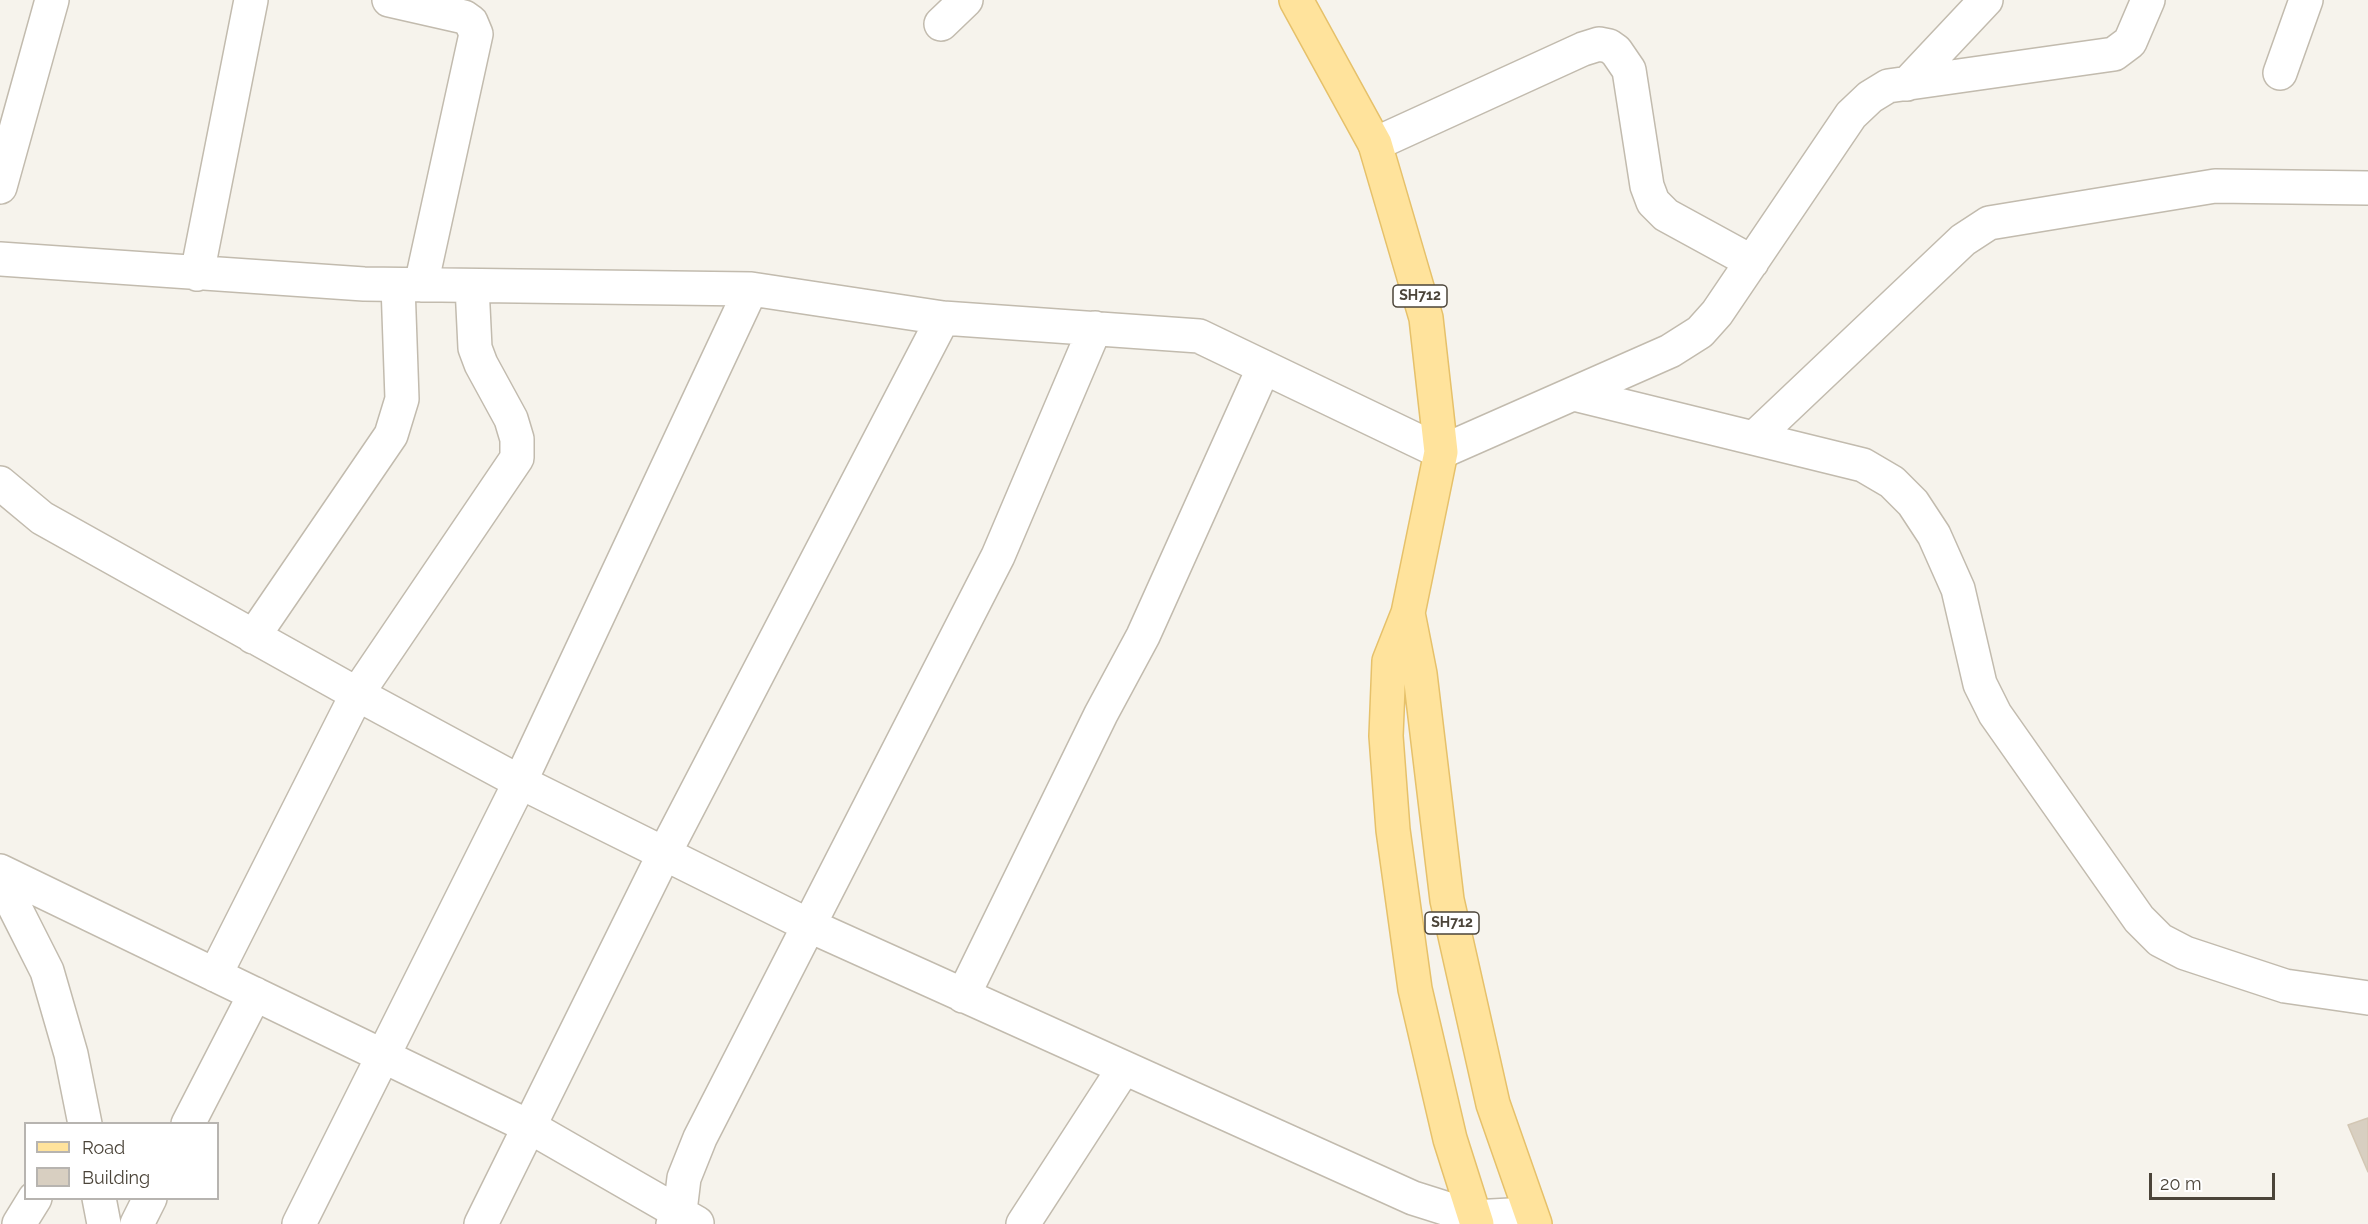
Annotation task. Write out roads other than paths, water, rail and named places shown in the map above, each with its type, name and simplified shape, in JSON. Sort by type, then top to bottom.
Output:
[{"type":"main road","name":"SH712","points":[[1296,0],[1375,144],[1426,318],[1441,452],[1408,613],[1389,661],[1386,736],[1393,830],[1415,989],[1450,1139],[1475,1220]]},
{"type":"main road","name":"SH712","points":[[1408,613],[1420,674],[1447,900],[1493,1104],[1532,1219]]},
{"type":"street","points":[[0,187],[52,0]]},
{"type":"street","points":[[197,274],[251,0]]},
{"type":"street","points":[[253,637],[391,435],[402,399],[410,285],[476,34],[471,22],[464,17],[389,0]]},
{"type":"street","points":[[941,24],[966,0]]},
{"type":"street","points":[[1907,84],[1986,0]]},
{"type":"street","points":[[0,259],[197,274],[410,285],[751,289],[943,318],[1199,336],[1441,452],[1670,351],[1700,332],[1752,262],[1851,115],[1870,97],[1888,86],[2114,54],[2130,42],[2148,0]]},
{"type":"street","points":[[2280,73],[2306,0]]},
{"type":"street","points":[[1375,144],[1583,49],[1599,44],[1609,46],[1616,51],[1629,70],[1647,186],[1653,202],[1666,215],[1752,262]]},
{"type":"street","points":[[1754,438],[1963,240],[1989,223],[2215,186],[2368,188]]},
{"type":"street","points":[[215,975],[357,694],[517,458],[517,439],[511,419],[481,364],[475,348],[472,286]]},
{"type":"street","points":[[299,1224],[381,1055],[520,782],[751,289]]},
{"type":"street","points":[[481,1224],[665,852],[943,318]]},
{"type":"street","points":[[684,1220],[684,1178],[700,1138],[998,556],[1095,328]]},
{"type":"street","points":[[963,996],[1101,714],[1143,636],[1264,367]]},
{"type":"street","points":[[1574,394],[1863,465],[1892,482],[1913,502],[1934,535],[1958,589],[1980,684],[1995,714],[2139,919],[2160,940],[2185,953],[2285,986],[2368,998]]},
{"type":"street","points":[[0,483],[42,518],[253,637],[520,782],[665,852],[808,926],[1413,1198],[1475,1220],[1532,1219]]},
{"type":"street","points":[[0,871],[530,1127],[684,1220]]},
{"type":"street","points":[[0,878],[47,971],[71,1054],[82,1121]]},
{"type":"street","points":[[189,1122],[255,994]]},
{"type":"street","points":[[1023,1224],[1124,1068]]},
{"type":"street","points":[[20,1224],[34,1200]]},
{"type":"street","points":[[99,1200],[104,1224]]},
{"type":"street","points":[[137,1224],[149,1200]]}]
